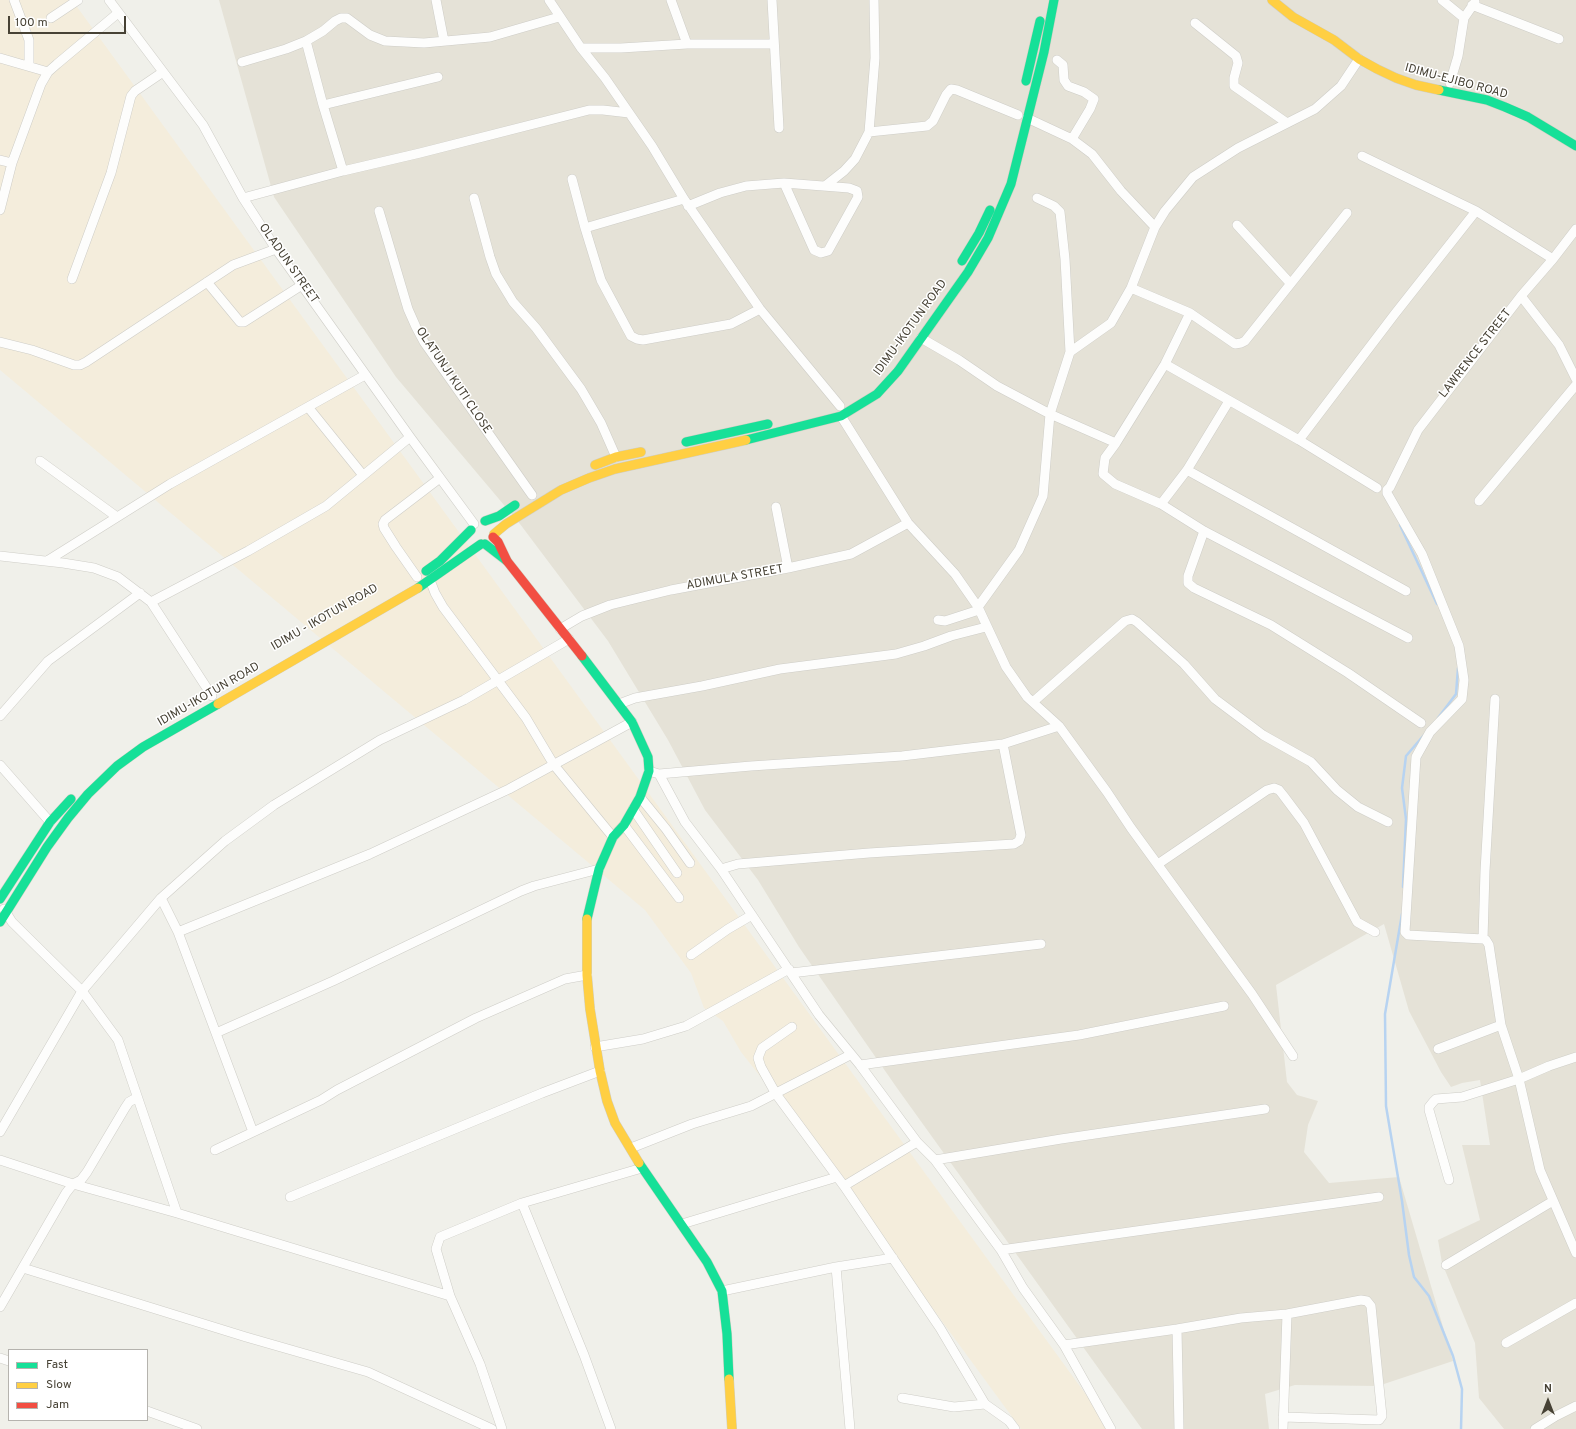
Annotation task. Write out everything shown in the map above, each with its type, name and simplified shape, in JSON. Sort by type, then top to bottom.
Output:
[{"type":"main road","name":"IDIMU-IKOTUN ROAD","points":[[494,535],[506,524],[561,490],[615,468],[737,442],[841,416],[877,394],[898,371],[968,272],[988,238],[1011,184],[1020,116],[1044,52],[1054,0]]},
{"type":"main road","name":"IDIMU-EJIBO ROAD","points":[[1272,0],[1293,17],[1334,40],[1359,59],[1396,78],[1416,85],[1487,100],[1528,117],[1576,146]]},
{"type":"main road","name":"IDIMU-EJIBO ROAD","points":[[1286,0],[1381,61],[1418,77],[1491,92],[1514,101],[1576,136]]},
{"type":"main road","points":[[1023,92],[1042,14]]},
{"type":"main road","points":[[1005,169],[1014,136]]},
{"type":"main road","points":[[959,266],[979,233],[996,195]]},
{"type":"main road","points":[[828,409],[843,404]]},
{"type":"main road","points":[[677,444],[805,416]]},
{"type":"main road","points":[[584,469],[616,457],[654,449]]},
{"type":"main road","points":[[417,577],[440,561],[473,527],[482,520],[485,521],[499,516],[535,493]]},
{"type":"main road","points":[[485,521],[493,527],[494,535],[507,561],[632,722],[648,757],[649,771],[640,796],[624,825],[613,837],[599,869],[592,895],[587,921],[587,975],[590,1009],[600,1071],[607,1101],[615,1123],[668,1208],[682,1224],[707,1262],[722,1291],[727,1334],[732,1429]]},
{"type":"main road","points":[[473,527],[471,534],[474,540],[483,544],[507,561]]},
{"type":"main road","points":[[483,544],[490,541],[494,535]]},
{"type":"main road","name":"IDIMU-IKOTUN ROAD","points":[[0,922],[3,908],[68,818],[88,794],[118,766],[143,747],[375,614],[430,580],[483,544]]},
{"type":"main road","name":"IDIMU - IKOTUN ROAD","points":[[232,685],[393,593],[417,577]]},
{"type":"main road","points":[[147,734],[180,715]]},
{"type":"main road","points":[[0,899],[50,822],[87,782]]},
{"type":"street","points":[[14,0],[29,40],[29,66]]},
{"type":"street","points":[[51,18],[78,0]]},
{"type":"street","name":"OLADUN STREET","points":[[109,0],[203,125],[244,198],[276,249],[440,478],[473,527]]},
{"type":"street","points":[[436,0],[444,41]]},
{"type":"street","points":[[549,0],[581,48],[606,78],[652,146],[686,203],[760,309],[843,404]]},
{"type":"street","points":[[670,0],[687,44]]},
{"type":"street","points":[[772,0],[779,128]]},
{"type":"street","points":[[825,186],[844,171],[855,159],[869,132],[875,58],[874,0]]},
{"type":"street","points":[[1442,0],[1464,18]]},
{"type":"street","points":[[1450,83],[1458,56],[1464,18],[1474,3],[1559,39]]},
{"type":"street","points":[[0,210],[12,163],[41,84],[48,72],[118,13]]},
{"type":"street","points":[[242,62],[306,42],[341,18],[347,18],[370,35],[385,41],[424,43],[475,40],[496,36],[559,17]]},
{"type":"street","points":[[1195,23],[1236,56],[1238,63],[1234,78],[1234,86],[1287,123]]},
{"type":"street","points":[[306,42],[343,171]]},
{"type":"street","points":[[581,48],[621,48],[687,44],[774,44]]},
{"type":"street","points":[[0,58],[48,72]]},
{"type":"street","points":[[1070,352],[1111,323],[1132,288],[1154,227],[1193,177],[1238,148],[1315,108],[1341,86],[1359,59]]},
{"type":"street","points":[[1057,60],[1063,65],[1064,80],[1068,86],[1084,92],[1094,99],[1090,109],[1072,139]]},
{"type":"street","points":[[72,279],[111,173],[131,96],[135,91],[163,72]]},
{"type":"street","points":[[323,105],[438,77]]},
{"type":"street","points":[[869,132],[927,126],[933,121],[946,94],[951,89],[958,90],[1072,139],[1092,154],[1121,191],[1154,227]]},
{"type":"street","points":[[244,198],[343,171],[589,110],[629,113]]},
{"type":"street","points":[[1362,156],[1476,212],[1553,259]]},
{"type":"street","points":[[0,160],[12,163]]},
{"type":"street","points":[[572,179],[601,280],[631,336],[644,340],[731,324],[760,309]]},
{"type":"street","points":[[585,228],[686,203],[746,186],[784,183],[849,188],[857,191],[858,197],[828,251],[821,253],[814,250],[784,183]]},
{"type":"street","points":[[474,198],[496,274],[513,302],[536,328],[581,389],[601,423],[616,457]]},
{"type":"street","points":[[938,620],[944,621],[978,608],[1020,550],[1043,496],[1050,414],[1070,352],[1065,259],[1060,212],[1054,206],[1037,198]]},
{"type":"street","name":"OLATUNJI KUTI CLOSE","points":[[379,212],[408,309],[424,342],[535,493]]},
{"type":"street","points":[[1299,440],[1394,315],[1476,212]]},
{"type":"street","points":[[1132,288],[1190,313],[1235,344],[1241,343],[1245,341],[1347,213]]},
{"type":"street","points":[[1237,225],[1290,283]]},
{"type":"street","name":"LAWRENCE STREET","points":[[1483,939],[1408,935],[1405,932],[1416,757],[1430,732],[1462,700],[1464,680],[1459,646],[1422,554],[1387,493],[1387,490],[1390,487],[1418,430],[1521,296],[1553,259],[1576,229]]},
{"type":"street","points":[[0,342],[32,350],[74,365],[80,365],[240,261],[276,249]]},
{"type":"street","points":[[207,282],[240,322],[244,322],[302,285]]},
{"type":"street","points":[[1521,296],[1559,345],[1576,379]]},
{"type":"street","points":[[1190,313],[1165,364],[1116,443],[1105,458],[1103,474],[1115,484],[1161,504],[1204,531],[1408,638]]},
{"type":"street","points":[[921,338],[959,360],[997,386],[1050,414],[1116,443]]},
{"type":"street","points":[[1165,364],[1299,440],[1377,488]]},
{"type":"street","points":[[47,561],[170,484],[365,375]]},
{"type":"street","points":[[1479,501],[1576,385]]},
{"type":"street","points":[[1161,504],[1187,470],[1229,400]]},
{"type":"street","points":[[308,407],[362,474]]},
{"type":"street","points":[[841,416],[908,523],[955,574],[978,608],[1006,667],[1028,697],[1059,726],[1252,994],[1293,1056]]},
{"type":"street","points":[[151,602],[241,554],[326,506],[335,500],[362,474],[410,437]]},
{"type":"street","points":[[40,461],[117,517]]},
{"type":"street","points":[[1187,470],[1406,591]]},
{"type":"street","points":[[417,577],[396,547],[383,524],[385,520],[440,478]]},
{"type":"street","points":[[776,507],[788,568]]},
{"type":"street","name":"ADIMULA STREET","points":[[560,629],[582,616],[610,605],[671,590],[788,568],[851,554],[908,523]]},
{"type":"street","points":[[1204,531],[1188,576],[1188,583],[1194,588],[1271,624],[1348,673],[1421,723]]},
{"type":"street","points":[[0,556],[94,568],[106,571],[118,577],[151,602],[212,696]]},
{"type":"street","points":[[430,580],[443,607],[526,718],[554,765],[613,837]]},
{"type":"street","points":[[0,716],[48,662],[140,593]]},
{"type":"street","points":[[1033,702],[1125,621],[1132,619],[1184,664],[1215,699],[1263,735],[1311,762],[1337,790],[1358,807],[1388,822]]},
{"type":"street","points":[[619,704],[635,698],[702,686],[780,669],[896,654],[951,636],[986,627]]},
{"type":"street","points":[[0,1132],[82,991],[161,898],[237,831],[274,805],[380,740],[446,710],[568,639]]},
{"type":"street","points":[[1495,699],[1485,871],[1483,939],[1486,940],[1489,945],[1501,1025],[1519,1079],[1540,1170],[1576,1254]]},
{"type":"street","points":[[178,932],[370,854],[509,789],[632,722]]},
{"type":"street","points":[[649,771],[659,774],[902,756],[1003,744],[1059,726]]},
{"type":"street","points":[[721,869],[738,864],[869,853],[1014,844],[1019,841],[1021,835],[1003,744]]},
{"type":"street","points":[[0,765],[50,822]]},
{"type":"street","points":[[659,774],[685,822],[721,869],[819,1015],[850,1055],[860,1065],[917,1142],[935,1160],[1001,1250],[1023,1288],[1064,1345],[1110,1429]]},
{"type":"street","points":[[1158,864],[1267,790],[1274,788],[1279,790],[1304,823],[1357,922],[1375,932]]},
{"type":"street","points":[[640,796],[690,863]]},
{"type":"street","points":[[633,809],[677,873]]},
{"type":"street","points":[[624,825],[679,898]]},
{"type":"street","points":[[216,1033],[333,981],[521,891],[534,886],[599,869]]},
{"type":"street","points":[[161,898],[178,932],[253,1132]]},
{"type":"street","points":[[3,908],[12,922],[82,991],[118,1040],[136,1098],[177,1213]]},
{"type":"street","points":[[691,955],[728,929],[752,915]]},
{"type":"street","points":[[595,1047],[643,1039],[686,1026],[790,971],[1041,944]]},
{"type":"street","points":[[215,1150],[321,1100],[336,1090],[476,1018],[565,978],[587,975]]},
{"type":"street","points":[[860,1065],[1079,1035],[1224,1006]]},
{"type":"street","points":[[1438,1049],[1501,1025]]},
{"type":"street","points":[[792,1027],[762,1048],[758,1058],[761,1067],[776,1094],[844,1186],[940,1328],[985,1404],[1009,1421],[1015,1429]]},
{"type":"street","points":[[631,1148],[692,1124],[751,1106],[850,1055]]},
{"type":"street","points":[[1449,1180],[1429,1110],[1431,1104],[1436,1099],[1462,1097],[1519,1079],[1549,1066],[1576,1057]]},
{"type":"street","points":[[290,1197],[535,1096],[600,1071]]},
{"type":"street","points":[[0,1307],[66,1193],[73,1184],[81,1180],[87,1172],[124,1108],[129,1102],[136,1098]]},
{"type":"street","points":[[935,1160],[1061,1139],[1265,1109]]},
{"type":"street","points":[[844,1186],[917,1142]]},
{"type":"street","points":[[0,1160],[73,1184],[177,1213],[450,1296]]},
{"type":"street","points":[[502,1429],[480,1364],[450,1296],[436,1249],[440,1238],[522,1203],[642,1168]]},
{"type":"street","points":[[682,1224],[837,1177]]},
{"type":"street","points":[[1001,1250],[1379,1197]]},
{"type":"street","points":[[1446,1265],[1552,1201]]},
{"type":"street","points":[[522,1203],[584,1355],[611,1429]]},
{"type":"street","points":[[722,1291],[836,1267],[893,1258]]},
{"type":"street","points":[[836,1267],[850,1429]]},
{"type":"street","points":[[23,1268],[246,1337],[368,1372],[492,1429]]},
{"type":"street","points":[[1064,1345],[1177,1329],[1241,1318],[1287,1314],[1361,1300],[1367,1301],[1371,1306],[1382,1416],[1379,1420],[1282,1417]]},
{"type":"street","points":[[1506,1343],[1576,1303]]},
{"type":"street","points":[[1283,1429],[1282,1417],[1287,1314]]},
{"type":"street","points":[[1177,1329],[1179,1429]]},
{"type":"street","points":[[902,1398],[954,1407],[985,1404]]},
{"type":"street","points":[[1536,1429],[1556,1416],[1576,1406]]},
{"type":"street","points":[[148,1411],[197,1429]]},
{"type":"shaded area","points":[[0,0],[72,0],[1111,1429],[1021,1429],[790,1114],[741,1052],[723,1021],[704,1008],[691,973],[645,910],[0,370]]},
{"type":"shaded area","points":[[219,0],[1576,0],[1576,1429],[1504,1429],[1479,1398],[1475,1343],[1442,1263],[1438,1240],[1480,1220],[1462,1145],[1490,1145],[1480,1080],[1462,1083],[1451,1087],[1441,1072],[1409,1011],[1384,924],[1276,985],[1287,1082],[1297,1095],[1318,1101],[1308,1125],[1304,1152],[1329,1183],[1399,1177],[1453,1361],[1378,1386],[1295,1385],[1265,1394],[1269,1429],[1142,1429],[897,1088],[799,947],[758,880],[705,810],[668,740],[608,641],[520,524],[396,377],[274,197]]},
{"type":"waterway","points":[[1400,525],[1437,604]]},
{"type":"waterway","points":[[1438,718],[1456,694],[1458,668]]},
{"type":"waterway","points":[[1403,887],[1406,819],[1402,788],[1406,756],[1424,735]]},
{"type":"waterway","points":[[1402,914],[1385,1014],[1386,1106],[1402,1201],[1409,1255],[1414,1277],[1429,1296],[1453,1356],[1462,1389],[1461,1429]]},
{"type":"traffic: fast","points":[[746,440],[841,416],[877,394],[898,371],[968,272],[988,238],[1011,184],[1044,52],[1054,0]]},
{"type":"traffic: fast","points":[[1026,81],[1040,21]]},
{"type":"traffic: fast","points":[[1439,90],[1487,100],[1505,107],[1528,117],[1576,146]]},
{"type":"traffic: fast","points":[[962,261],[979,233],[990,210]]},
{"type":"traffic: fast","points":[[686,442],[768,424]]},
{"type":"traffic: fast","points":[[485,521],[499,516],[515,505]]},
{"type":"traffic: fast","points":[[426,571],[440,561],[471,530]]},
{"type":"traffic: fast","points":[[418,588],[481,544]]},
{"type":"traffic: fast","points":[[485,544],[507,561]]},
{"type":"traffic: fast","points":[[582,656],[632,722],[648,757],[649,771],[640,797],[624,825],[613,837],[599,869],[587,919]]},
{"type":"traffic: fast","points":[[0,922],[47,847],[88,794],[117,766],[143,747],[218,704]]},
{"type":"traffic: fast","points":[[0,899],[50,822],[71,799]]},
{"type":"traffic: fast","points":[[639,1163],[707,1262],[722,1291],[727,1334],[729,1379]]},
{"type":"traffic: slow","points":[[1272,0],[1293,17],[1334,40],[1359,59],[1377,69],[1416,85],[1439,90]]},
{"type":"traffic: slow","points":[[494,534],[506,524],[561,490],[589,478],[615,469],[746,440]]},
{"type":"traffic: slow","points":[[595,465],[616,457],[641,452]]},
{"type":"traffic: slow","points":[[218,704],[418,588]]},
{"type":"traffic: slow","points":[[587,919],[587,975],[590,1009],[600,1071],[607,1101],[615,1123],[639,1163]]},
{"type":"traffic: slow","points":[[729,1379],[732,1429]]},
{"type":"traffic: jam","points":[[493,537],[498,542],[507,561],[582,656]]}]
